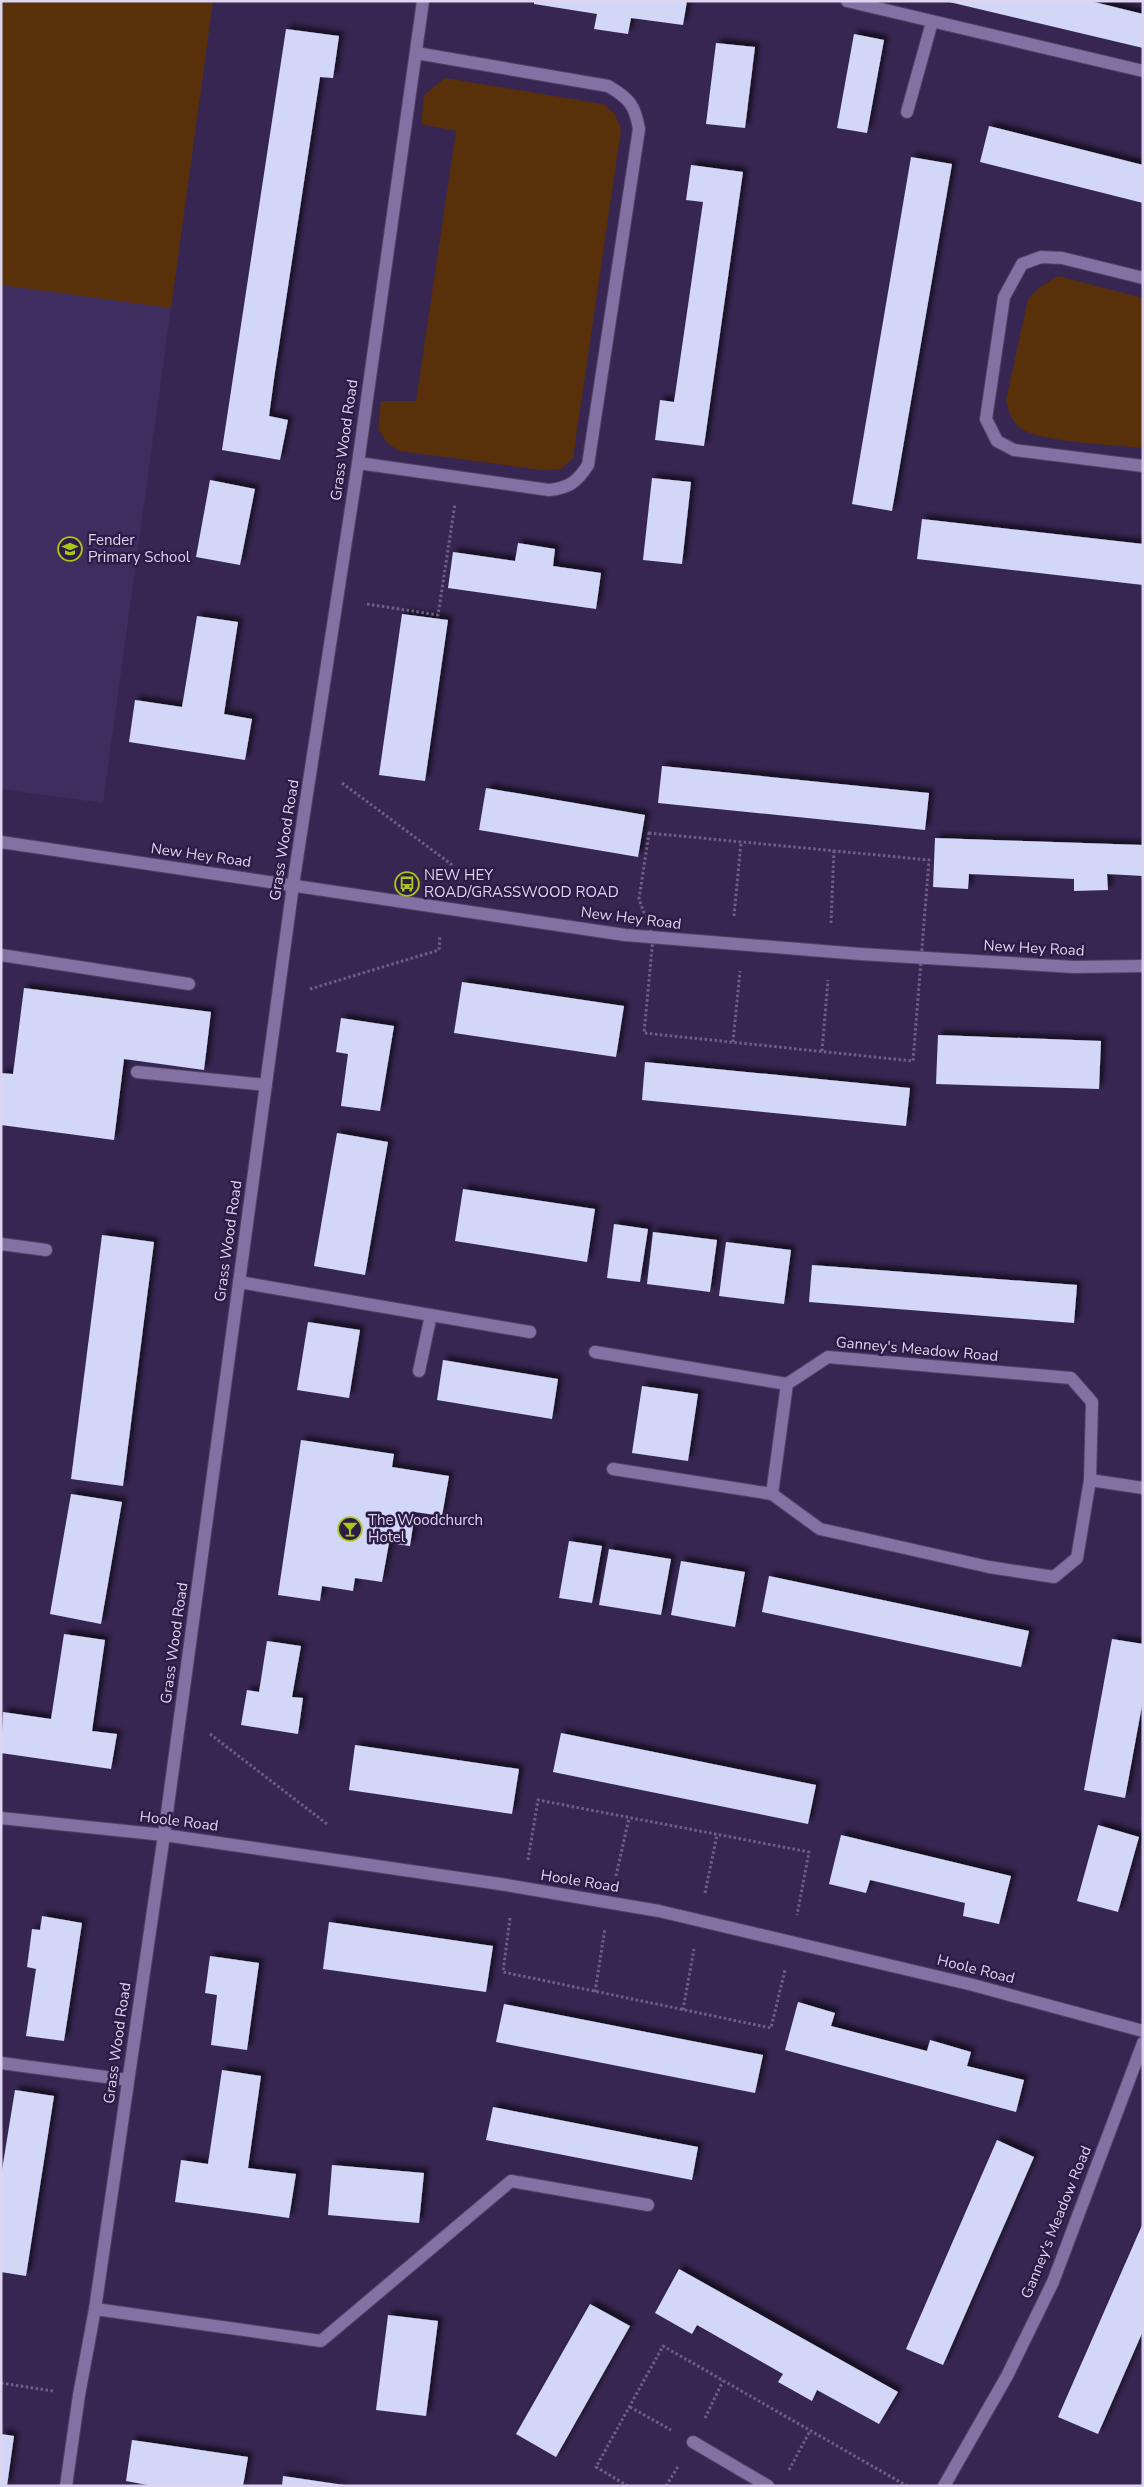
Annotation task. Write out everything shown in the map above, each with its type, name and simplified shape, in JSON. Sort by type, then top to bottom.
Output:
[{"type":"street","name":"Grass Wood Road","points":[[66,2486],[164,1835],[293,885],[358,464],[422,1]]},
{"type":"street","points":[[847,1],[1143,71]]},
{"type":"street","points":[[906,112],[932,22]]},
{"type":"street","points":[[358,464],[549,490],[564,488],[578,481],[588,465],[639,129],[636,112],[626,97],[608,86],[416,53]]},
{"type":"street","points":[[1143,278],[1062,258],[1041,257],[1022,264],[1004,297],[986,419],[997,441],[1014,450],[1143,466]]},
{"type":"street","name":"New Hey Road","points":[[1,842],[625,935],[737,945],[1074,968],[1143,966]]},
{"type":"street","points":[[1,955],[189,984]]},
{"type":"street","points":[[137,1072],[226,1079],[266,1085]]},
{"type":"street","points":[[1,1244],[46,1250]]},
{"type":"street","points":[[239,1282],[530,1332]]},
{"type":"street","points":[[419,1370],[431,1315]]},
{"type":"street","points":[[595,1352],[787,1384],[772,1494],[612,1469]]},
{"type":"street","name":"Ganney's Meadow Road","points":[[772,1494],[820,1529],[989,1567],[1054,1577],[1077,1558],[1090,1480],[1092,1402],[1072,1378],[828,1357],[787,1384]]},
{"type":"street","points":[[1090,1480],[1143,1488]]},
{"type":"street","name":"Hoole Road","points":[[1,1818],[164,1835],[523,1888],[659,1911],[973,1985],[1143,2031]]},
{"type":"street","name":"Ganney's Meadow Road","points":[[944,2486],[1007,2376],[1053,2282],[1143,2043]]},
{"type":"street","points":[[1,2063],[128,2080]]},
{"type":"street","points":[[94,2309],[321,2341],[511,2181],[648,2205]]},
{"type":"street","points":[[693,2442],[768,2486]]},
{"type":"path","points":[[367,604],[438,615],[459,477]]},
{"type":"path","points":[[310,989],[438,950],[446,908],[451,864],[342,783]]},
{"type":"path","points":[[733,1042],[741,842]]},
{"type":"path","points":[[210,1734],[326,1824]]},
{"type":"path","points":[[510,1918],[503,1972],[771,2028],[809,1852],[538,1800],[523,1888]]},
{"type":"path","points":[[595,1992],[610,1902],[629,1818]]},
{"type":"path","points":[[628,2486],[596,2467],[663,2346],[907,2486]]},
{"type":"path","points":[[1,2383],[79,2395]]},
{"type":"path","points":[[630,2407],[693,2442]]},
{"type":"path","points":[[785,2478],[810,2431]]},
{"type":"shaded area","name":"Fender Primary School","points":[[1,1],[213,1],[103,803],[1,789]]},
{"type":"shaded area","points":[[1,1],[213,1],[171,308],[1,285]]},
{"type":"shaded area","points":[[445,78],[603,104],[615,114],[621,130],[573,458],[561,469],[541,470],[400,451],[388,444],[378,429],[381,401],[416,401],[456,131],[421,124],[424,95]]},
{"type":"shaded area","points":[[1058,276],[1143,298],[1143,448],[1077,442],[1041,436],[1019,427],[1012,418],[1006,400],[1028,299],[1040,287]]},
{"type":"building","points":[[534,1],[687,1],[683,25],[631,18],[628,34],[594,29],[597,14],[534,4]]},
{"type":"building","points":[[945,1],[1090,1],[1143,14],[1143,48]]},
{"type":"building","points":[[286,29],[339,36],[333,78],[320,77],[275,372],[269,416],[288,420],[280,460],[222,450]]},
{"type":"building","points":[[854,34],[884,40],[867,133],[837,128]]},
{"type":"building","points":[[716,43],[755,47],[745,128],[706,124]]},
{"type":"building","points":[[989,126],[1143,165],[1143,203],[980,162]]},
{"type":"building","points":[[911,157],[952,164],[892,511],[852,504]]},
{"type":"building","points":[[691,165],[743,172],[704,446],[655,440],[660,400],[674,402],[703,202],[686,200]]},
{"type":"building","points":[[652,478],[691,482],[682,564],[643,560]]},
{"type":"building","points":[[210,480],[255,489],[240,565],[196,557]]},
{"type":"building","points":[[922,519],[1143,544],[1143,585],[917,559]]},
{"type":"building","points":[[518,543],[555,549],[553,566],[601,573],[596,609],[448,588],[453,552],[515,561]]},
{"type":"building","points":[[402,614],[448,620],[425,781],[379,775]]},
{"type":"building","points":[[197,616],[238,622],[224,714],[252,719],[245,760],[129,742],[135,700],[182,707]]},
{"type":"building","points":[[662,766],[929,793],[925,830],[658,803]]},
{"type":"building","points":[[486,788],[645,815],[638,857],[479,830]]},
{"type":"building","points":[[935,838],[1143,845],[1143,876],[1107,874],[1108,890],[1074,891],[1074,879],[969,874],[968,889],[933,887]]},
{"type":"building","points":[[462,982],[624,1006],[616,1057],[454,1033]]},
{"type":"building","points":[[24,988],[211,1012],[204,1070],[124,1059],[114,1140],[1,1125],[1,1073],[13,1074]]},
{"type":"building","points":[[341,1018],[394,1026],[380,1111],[341,1106],[348,1054],[336,1052]]},
{"type":"building","points":[[938,1035],[1101,1041],[1099,1089],[936,1084]]},
{"type":"building","points":[[645,1062],[910,1088],[906,1126],[642,1100]]},
{"type":"building","points":[[337,1133],[388,1142],[365,1275],[314,1266]]},
{"type":"building","points":[[463,1189],[595,1209],[587,1262],[455,1241]]},
{"type":"building","points":[[614,1224],[648,1229],[640,1282],[607,1278]]},
{"type":"building","points":[[653,1232],[717,1240],[710,1292],[647,1284]]},
{"type":"building","points":[[102,1235],[154,1242],[123,1486],[71,1479]]},
{"type":"building","points":[[726,1242],[791,1250],[784,1304],[719,1296]]},
{"type":"building","points":[[812,1265],[1077,1285],[1074,1323],[809,1302]]},
{"type":"building","points":[[308,1322],[360,1330],[349,1398],[297,1390]]},
{"type":"building","points":[[443,1360],[558,1379],[552,1419],[437,1400]]},
{"type":"building","points":[[642,1386],[698,1394],[688,1461],[632,1453]]},
{"type":"building","name":"The Woodchurch Hotel","points":[[301,1440],[394,1454],[392,1467],[449,1476],[442,1516],[415,1512],[410,1546],[389,1543],[382,1582],[355,1578],[353,1591],[322,1586],[320,1601],[278,1595]]},
{"type":"building","points":[[71,1494],[122,1502],[101,1624],[50,1614]]},
{"type":"building","points":[[569,1541],[602,1546],[592,1603],[559,1598]]},
{"type":"building","points":[[609,1549],[671,1559],[661,1615],[599,1605]]},
{"type":"building","points":[[681,1561],[745,1572],[735,1627],[671,1615]]},
{"type":"building","points":[[769,1576],[1029,1631],[1021,1667],[762,1612]]},
{"type":"building","points":[[64,1634],[105,1640],[92,1731],[117,1734],[111,1769],[1,1753],[3,1712],[51,1719]]},
{"type":"building","points":[[1112,1639],[1143,1644],[1143,1700],[1125,1798],[1084,1790]]},
{"type":"building","points":[[267,1641],[301,1646],[292,1697],[303,1698],[298,1734],[241,1725],[247,1690],[259,1692]]},
{"type":"building","points":[[561,1733],[816,1785],[808,1824],[553,1772]]},
{"type":"building","points":[[355,1745],[519,1769],[512,1814],[349,1790]]},
{"type":"building","points":[[1098,1825],[1139,1837],[1118,1912],[1077,1901]]},
{"type":"building","points":[[841,1835],[1011,1876],[999,1924],[963,1916],[965,1903],[870,1880],[866,1893],[829,1884]]},
{"type":"building","points":[[42,1916],[82,1923],[64,2041],[26,2036],[36,1969],[27,1967],[32,1929],[40,1930]]},
{"type":"building","points":[[329,1922],[493,1946],[486,1992],[323,1969]]},
{"type":"building","points":[[210,1956],[259,1963],[247,2050],[211,2045],[217,1995],[205,1993]]},
{"type":"building","points":[[798,2002],[835,2013],[831,2026],[927,2051],[930,2040],[971,2052],[967,2066],[1024,2080],[1016,2112],[785,2050]]},
{"type":"building","points":[[504,2004],[763,2055],[755,2093],[496,2042]]},
{"type":"building","points":[[222,2070],[261,2076],[248,2168],[296,2174],[289,2218],[175,2202],[181,2160],[208,2164]]},
{"type":"building","points":[[15,2090],[54,2096],[26,2276],[1,2272],[1,2176]]},
{"type":"building","points":[[493,2107],[698,2147],[692,2180],[486,2140]]},
{"type":"building","points":[[997,2140],[1034,2157],[943,2365],[906,2349]]},
{"type":"building","points":[[332,2165],[424,2173],[419,2223],[328,2215]]},
{"type":"building","points":[[1143,2223],[1143,2331],[1098,2434],[1058,2417]]},
{"type":"building","points":[[679,2269],[898,2392],[879,2424],[817,2390],[812,2401],[778,2382],[783,2374],[697,2325],[692,2334],[655,2313]]},
{"type":"building","points":[[590,2304],[630,2326],[556,2457],[516,2434]]},
{"type":"building","points":[[388,2315],[438,2321],[426,2416],[376,2410]]},
{"type":"building","points":[[1,2434],[14,2436],[7,2486],[1,2486]]},
{"type":"building","points":[[132,2440],[248,2457],[243,2486],[153,2486],[126,2481]]},
{"type":"building","points":[[283,2476],[344,2485],[344,2486],[282,2486]]},
{"type":"place","name":"Fender Primary School","points":[[70,549]]},
{"type":"place","name":"NEW HEY ROAD/GRASSWOOD ROAD","points":[[407,884]]},
{"type":"place","name":"The Woodchurch Hotel","points":[[350,1529]]}]
